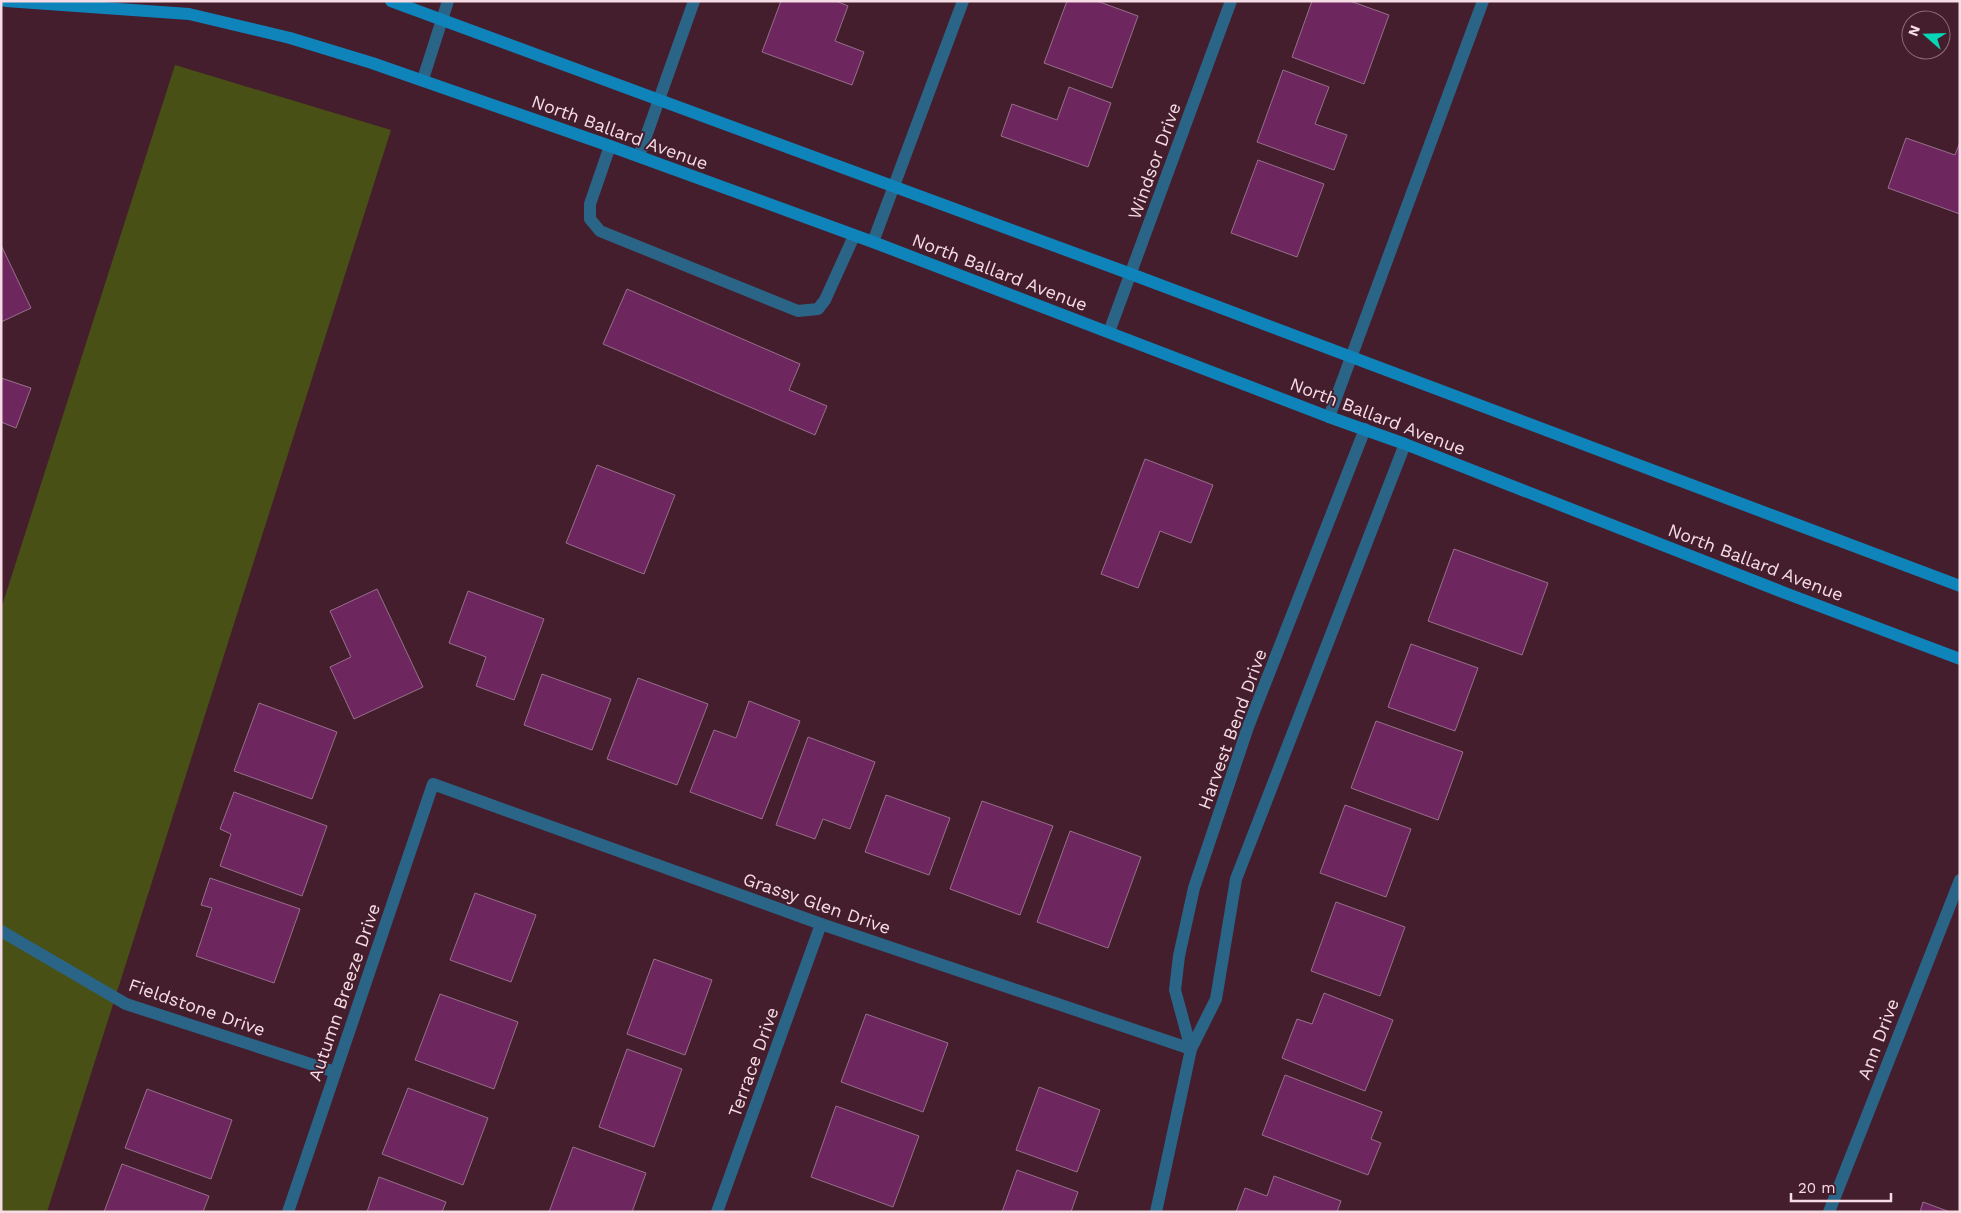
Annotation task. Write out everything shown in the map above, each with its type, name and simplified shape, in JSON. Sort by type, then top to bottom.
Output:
[{"type":"main road","name":"North Ballard Avenue","points":[[6,1],[189,14],[290,38],[423,79],[873,242],[1329,417],[1405,444],[1785,593],[1960,659]]},
{"type":"main road","points":[[391,1],[1350,356],[1960,586]]},
{"type":"street","points":[[423,79],[448,1]]},
{"type":"street","points":[[639,156],[694,1]]},
{"type":"street","points":[[873,242],[963,1]]},
{"type":"street","name":"Windsor Drive","points":[[1109,332],[1231,1]]},
{"type":"street","points":[[1329,417],[1483,1]]},
{"type":"street","points":[[610,146],[590,204],[590,219],[600,231],[798,311],[818,309],[825,300],[854,236]]},
{"type":"street","name":"Harvest Bend Drive","points":[[1191,1048],[1175,990],[1179,956],[1194,888],[1248,727],[1365,429]]},
{"type":"street","name":"Harvest Bend Drive","points":[[1156,1212],[1191,1048],[1216,999],[1236,879],[1405,444]]},
{"type":"street","name":"Grassy Glen Drive","points":[[433,784],[821,924],[1191,1048]]},
{"type":"street","name":"Autumn Breeze Drive","points":[[288,1212],[433,784]]},
{"type":"street","name":"Ann Drive","points":[[1829,1212],[1960,880]]},
{"type":"street","name":"Terrace Drive","points":[[717,1212],[821,924]]},
{"type":"street","name":"Fieldstone Drive","points":[[1,931],[126,1004],[335,1072]]},
{"type":"green space","points":[[175,65],[391,130],[47,1212],[1,1212],[1,609]]},
{"type":"building","points":[[781,1],[836,1],[848,6],[835,41],[864,52],[852,85],[762,52]]},
{"type":"building","points":[[1067,1],[1097,1],[1138,16],[1112,88],[1044,63]]},
{"type":"building","points":[[1312,1],[1350,1],[1389,15],[1364,84],[1292,57]]},
{"type":"building","points":[[1283,70],[1329,87],[1315,124],[1347,135],[1334,170],[1257,142]]},
{"type":"building","points":[[1069,87],[1111,103],[1088,167],[1001,136],[1012,104],[1057,120]]},
{"type":"building","points":[[1906,138],[1955,155],[1960,142],[1960,214],[1888,188]]},
{"type":"building","points":[[1258,160],[1324,184],[1297,257],[1231,233]]},
{"type":"building","points":[[1,245],[31,308],[1,322]]},
{"type":"building","points":[[627,289],[800,364],[789,390],[827,406],[815,435],[603,344]]},
{"type":"building","points":[[1,378],[31,388],[16,428],[1,422]]},
{"type":"building","points":[[1145,459],[1213,485],[1191,543],[1160,531],[1138,588],[1101,574]]},
{"type":"building","points":[[597,465],[675,495],[644,574],[566,543]]},
{"type":"building","points":[[1454,549],[1548,583],[1522,655],[1428,621]]},
{"type":"building","points":[[377,589],[423,687],[354,719],[330,667],[351,657],[330,611]]},
{"type":"building","points":[[468,591],[544,619],[514,700],[476,686],[486,657],[449,643]]},
{"type":"building","points":[[1411,644],[1478,668],[1455,731],[1388,707]]},
{"type":"building","points":[[542,674],[611,699],[592,750],[524,725]]},
{"type":"building","points":[[638,678],[708,704],[677,785],[607,759]]},
{"type":"building","points":[[749,701],[800,721],[762,819],[690,792],[714,730],[736,738]]},
{"type":"building","points":[[259,703],[337,732],[312,799],[234,771]]},
{"type":"building","points":[[1376,721],[1463,752],[1438,820],[1351,788]]},
{"type":"building","points":[[808,737],[875,762],[850,829],[823,819],[815,839],[776,825]]},
{"type":"building","points":[[234,792],[327,826],[302,896],[220,866],[231,834],[220,829]]},
{"type":"building","points":[[886,795],[950,818],[929,875],[865,852]]},
{"type":"building","points":[[982,801],[1053,826],[1020,915],[950,889]]},
{"type":"building","points":[[1345,805],[1411,829],[1386,897],[1320,873]]},
{"type":"building","points":[[1070,831],[1141,857],[1108,948],[1037,922]]},
{"type":"building","points":[[210,878],[300,909],[274,983],[196,956],[212,908],[201,905]]},
{"type":"building","points":[[475,893],[536,915],[511,982],[450,960]]},
{"type":"building","points":[[1336,902],[1405,927],[1380,996],[1311,971]]},
{"type":"building","points":[[654,959],[712,980],[685,1055],[627,1034]]},
{"type":"building","points":[[1324,993],[1393,1020],[1365,1091],[1282,1058],[1297,1019],[1312,1024]]},
{"type":"building","points":[[440,994],[518,1022],[494,1089],[415,1060]]},
{"type":"building","points":[[866,1014],[948,1043],[923,1112],[841,1082]]},
{"type":"building","points":[[627,1049],[682,1069],[654,1147],[599,1127]]},
{"type":"building","points":[[1285,1075],[1382,1112],[1371,1139],[1381,1143],[1368,1175],[1262,1135]]},
{"type":"building","points":[[1039,1087],[1100,1110],[1077,1172],[1016,1150]]},
{"type":"building","points":[[408,1088],[488,1118],[463,1185],[382,1154]]},
{"type":"building","points":[[147,1089],[232,1120],[211,1179],[125,1148]]},
{"type":"building","points":[[836,1106],[919,1136],[893,1207],[811,1177]]},
{"type":"building","points":[[573,1147],[646,1173],[632,1212],[549,1212]]},
{"type":"building","points":[[122,1164],[209,1196],[203,1212],[104,1212]]},
{"type":"building","points":[[1017,1170],[1078,1192],[1071,1212],[1002,1212]]},
{"type":"building","points":[[1274,1176],[1341,1201],[1337,1212],[1236,1212],[1245,1188],[1267,1196]]},
{"type":"building","points":[[379,1177],[446,1202],[442,1212],[367,1212]]},
{"type":"building","points":[[1923,1202],[1950,1212],[1920,1212]]}]
